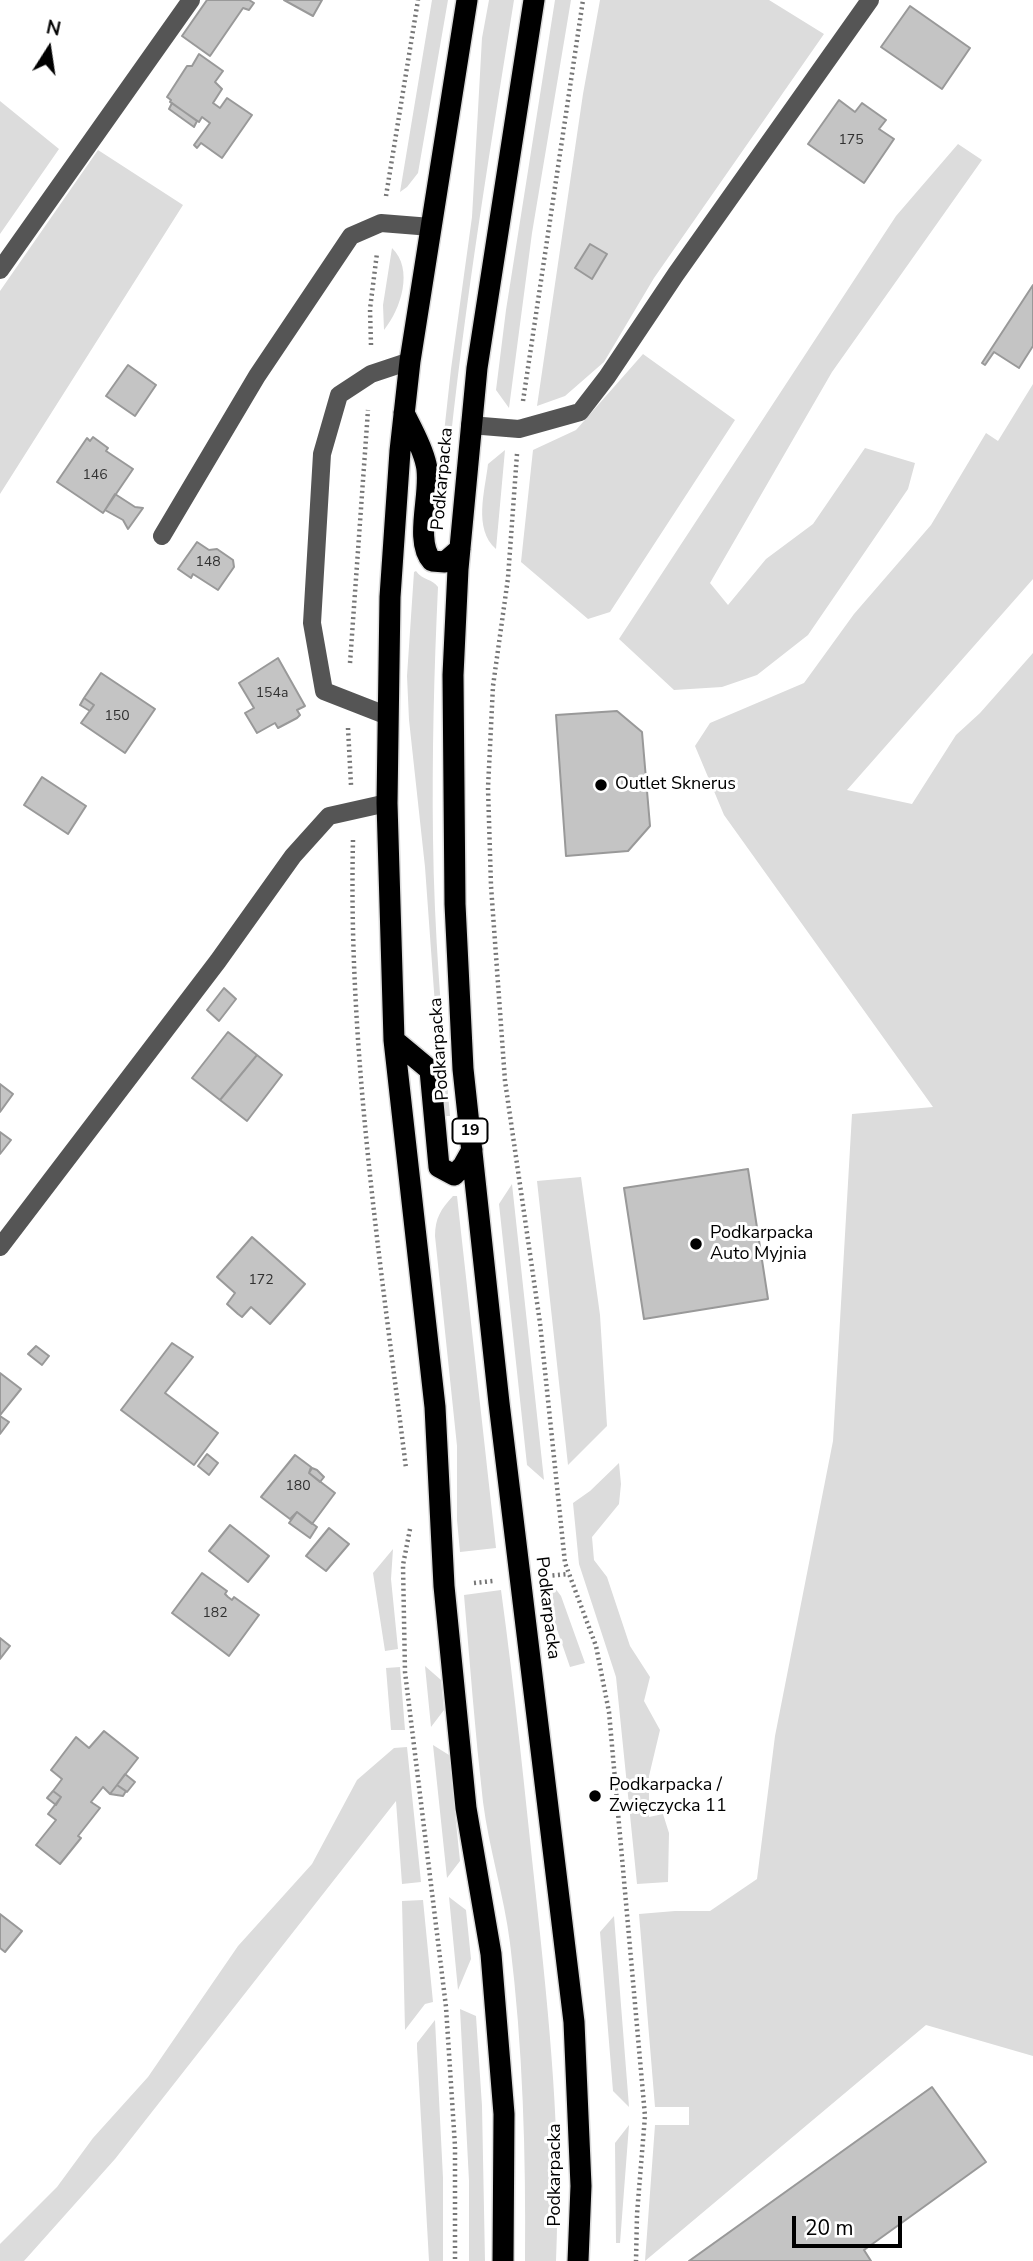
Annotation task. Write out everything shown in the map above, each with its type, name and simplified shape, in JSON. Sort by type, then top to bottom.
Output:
[{"type":"highway","points":[[467,0],[404,413],[390,597],[387,803],[394,1040],[435,1407],[444,1586],[466,1808],[491,1954],[504,2114],[503,2261]]},
{"type":"highway","name":"Podkarpacka","points":[[534,0],[470,425],[453,676],[455,904],[463,1069],[574,2022],[582,2186],[578,2261]]},
{"type":"highway","points":[[404,413],[427,466],[424,540],[427,556],[432,561],[445,562],[460,549]]},
{"type":"highway","points":[[394,1040],[430,1070],[439,1167],[454,1175],[472,1150]]},
{"type":"street","points":[[0,270],[191,0]]},
{"type":"street","points":[[470,425],[519,429],[579,412],[607,377],[676,274],[870,0]]},
{"type":"street","points":[[162,536],[257,376],[351,236],[381,223],[431,228]]},
{"type":"street","points":[[388,716],[324,691],[312,623],[323,454],[339,395],[371,374],[410,361]]},
{"type":"street","points":[[0,1247],[218,961],[293,856],[329,816],[387,803]]},
{"type":"path","points":[[583,0],[519,429],[508,578],[493,687],[488,788],[491,886],[505,1081],[540,1323],[565,1563],[596,1646],[610,1712],[645,2116],[636,2261]]},
{"type":"path","points":[[403,1590],[569,1574]]},
{"type":"shaded area","points":[[432,0],[448,0],[418,173],[400,192]]},
{"type":"shaded area","points":[[489,0],[514,0],[466,317],[444,508],[436,506],[472,217],[482,38]]},
{"type":"shaded area","points":[[555,0],[571,0],[532,233],[509,408],[496,390]]},
{"type":"shaded area","points":[[600,0],[769,0],[824,34],[654,278],[604,362],[565,396],[537,406],[583,94]]},
{"type":"shaded area","points":[[0,101],[59,149],[0,234]]},
{"type":"shaded area","points":[[958,144],[982,160],[832,372],[710,583],[728,605],[766,559],[813,524],[865,448],[915,463],[908,489],[808,635],[757,675],[722,687],[674,690],[619,639],[896,216]]},
{"type":"shaded area","points":[[98,150],[183,205],[0,494],[0,291]]},
{"type":"shaded area","points":[[392,248],[402,267],[403,289],[396,311],[384,330],[383,305]]},
{"type":"shaded area","points":[[643,354],[735,420],[610,612],[588,619],[521,562],[533,450],[576,430]]},
{"type":"shaded area","points":[[1033,384],[1033,579],[847,790],[912,804],[956,735],[980,713],[1033,653],[1033,2056],[926,2025],[645,2261],[655,2125],[689,2125],[689,2107],[655,2107],[639,1914],[710,1911],[757,1879],[775,1736],[833,1441],[852,1114],[933,1107],[724,815],[695,746],[710,723],[804,683],[854,614],[931,525],[986,433],[998,441]]},
{"type":"shaded area","points":[[505,450],[496,549],[485,531],[483,497],[488,464]]},
{"type":"shaded area","points":[[416,571],[438,587],[433,744],[434,873],[450,1116],[443,1116],[425,867],[409,720],[407,676]]},
{"type":"shaded area","points":[[581,1177],[600,1315],[607,1426],[568,1465],[537,1181]]},
{"type":"shaded area","points":[[512,1184],[544,1480],[527,1465],[499,1204]]},
{"type":"shaded area","points":[[453,1196],[457,1196],[496,1548],[460,1552],[457,1446],[435,1236],[440,1214]]},
{"type":"shaded area","points":[[619,1463],[619,1504],[592,1537],[594,1560],[607,1577],[630,1646],[650,1677],[644,1701],[660,1730],[649,1776],[649,1817],[663,1814],[669,1833],[668,1882],[637,1884],[616,1677],[579,1564],[573,1503]]},
{"type":"shaded area","points":[[393,1549],[391,1579],[398,1649],[385,1651],[373,1573]]},
{"type":"shaded area","points":[[542,1586],[555,1588],[561,1596],[585,1663],[570,1667]]},
{"type":"shaded area","points":[[501,1590],[550,2033],[556,2124],[556,2261],[525,2261],[523,2102],[518,2022],[507,1925],[483,1802],[464,1595]]},
{"type":"shaded area","points":[[425,1666],[441,1680],[444,1710],[431,1727]]},
{"type":"shaded area","points":[[400,1667],[405,1730],[391,1730],[386,1668]]},
{"type":"shaded area","points":[[433,1745],[449,1755],[460,1861],[447,1878]]},
{"type":"shaded area","points":[[407,1747],[421,1882],[402,1884],[396,1801],[115,2159],[24,2261],[0,2261],[0,2244],[57,2187],[93,2138],[148,2077],[238,1946],[312,1864],[357,1780],[394,1748]]},
{"type":"shaded area","points":[[449,1897],[466,1910],[471,1959],[458,1990]]},
{"type":"shaded area","points":[[423,1900],[433,2002],[425,2004],[405,2030],[402,1901]]},
{"type":"shaded area","points":[[614,1916],[629,2107],[613,2091],[600,1932]]},
{"type":"shaded area","points":[[460,2009],[476,2016],[482,2106],[485,2261],[469,2261],[469,2181]]},
{"type":"shaded area","points":[[435,2020],[443,2178],[443,2261],[429,2261],[417,2048],[417,2043]]},
{"type":"shaded area","points":[[629,2125],[620,2243],[616,2243],[615,2143]]},
{"type":"building","points":[[207,0],[249,0],[254,3],[249,10],[243,8],[210,56],[182,36]]},
{"type":"building","points":[[284,0],[322,0],[313,16]]},
{"type":"building","points":[[910,6],[970,48],[942,89],[881,47]]},
{"type":"building","points":[[199,54],[223,71],[215,82],[222,89],[213,103],[220,108],[227,98],[252,115],[222,158],[201,143],[197,148],[194,145],[210,123],[202,117],[199,122],[167,97],[187,66],[192,66]]},
{"type":"building","points":[[839,100],[855,112],[862,103],[886,120],[879,129],[894,139],[864,183],[808,144]]},
{"type":"building","points":[[172,103],[197,121],[194,127],[169,109]]},
{"type":"building","points":[[590,244],[607,254],[592,279],[575,268]]},
{"type":"building","points":[[1033,285],[1033,346],[1019,368],[994,352],[985,365],[982,363]]},
{"type":"building","points":[[128,365],[156,385],[135,416],[106,396]]},
{"type":"building","points":[[93,437],[108,448],[106,451],[133,469],[103,513],[57,482],[87,438],[90,441]]},
{"type":"building","points":[[115,494],[135,507],[143,508],[128,529],[123,520],[105,510]]},
{"type":"building","points":[[197,542],[209,550],[217,549],[233,560],[234,567],[218,590],[193,574],[191,578],[178,569]]},
{"type":"building","points":[[278,658],[305,706],[297,710],[300,715],[297,718],[278,728],[275,723],[257,733],[245,713],[254,708],[239,683]]},
{"type":"building","points":[[101,673],[155,709],[125,753],[81,723],[94,705],[84,698]]},
{"type":"building","points":[[84,698],[94,705],[90,711],[80,705]]},
{"type":"building","points":[[617,711],[642,732],[650,826],[628,851],[566,856],[556,715]]},
{"type":"building","points":[[42,777],[86,806],[68,834],[24,805]]},
{"type":"building","points":[[224,988],[236,999],[219,1021],[207,1010]]},
{"type":"building","points":[[228,1032],[257,1055],[220,1100],[192,1078]]},
{"type":"building","points":[[257,1055],[282,1075],[247,1121],[220,1100]]},
{"type":"building","points":[[0,1084],[13,1094],[0,1112]]},
{"type":"building","points":[[0,1132],[11,1140],[0,1154]]},
{"type":"building","name":"Podkarpacka Auto Myjnia","points":[[748,1169],[768,1299],[644,1319],[624,1188]]},
{"type":"building","points":[[252,1237],[305,1284],[270,1324],[251,1307],[242,1317],[238,1314],[227,1304],[235,1293],[217,1277]]},
{"type":"building","points":[[172,1343],[193,1357],[165,1393],[218,1433],[194,1465],[121,1410]]},
{"type":"building","points":[[36,1346],[49,1356],[42,1365],[28,1354]]},
{"type":"building","points":[[0,1373],[21,1389],[0,1415]]},
{"type":"building","points":[[0,1416],[9,1422],[0,1434]]},
{"type":"building","points":[[207,1454],[218,1463],[209,1475],[198,1466]]},
{"type":"building","points":[[295,1455],[311,1467],[309,1473],[335,1493],[312,1524],[297,1512],[290,1519],[261,1497]]},
{"type":"building","points":[[312,1468],[324,1477],[320,1482],[309,1473]]},
{"type":"building","points":[[297,1512],[317,1527],[310,1538],[289,1523]]},
{"type":"building","points":[[230,1525],[269,1556],[248,1582],[209,1551]]},
{"type":"building","points":[[329,1528],[349,1544],[326,1571],[306,1556]]},
{"type":"building","points":[[202,1573],[227,1591],[225,1594],[232,1600],[234,1597],[259,1615],[229,1656],[172,1613]]},
{"type":"building","points":[[0,1638],[10,1646],[0,1659]]},
{"type":"building","points":[[104,1731],[138,1758],[110,1794],[103,1787],[91,1802],[100,1808],[60,1864],[36,1845],[56,1820],[48,1814],[61,1797],[53,1791],[62,1779],[51,1770],[76,1737],[89,1748]]},
{"type":"building","points":[[125,1774],[135,1782],[127,1792],[117,1785]]},
{"type":"building","points":[[117,1785],[126,1791],[123,1796],[110,1794]]},
{"type":"building","points":[[53,1791],[61,1797],[56,1805],[47,1798]]},
{"type":"building","points":[[0,1914],[22,1931],[5,1952],[0,1948]]},
{"type":"building","points":[[932,2087],[986,2162],[864,2250],[871,2261],[689,2261]]},
{"type":"place","name":"Outlet Sknerus","points":[[601,785]]},
{"type":"place","name":"Podkarpacka Auto Myjnia","points":[[696,1244]]},
{"type":"place","name":"Podkarpacka / Zwięczycka 11","points":[[595,1796]]}]
